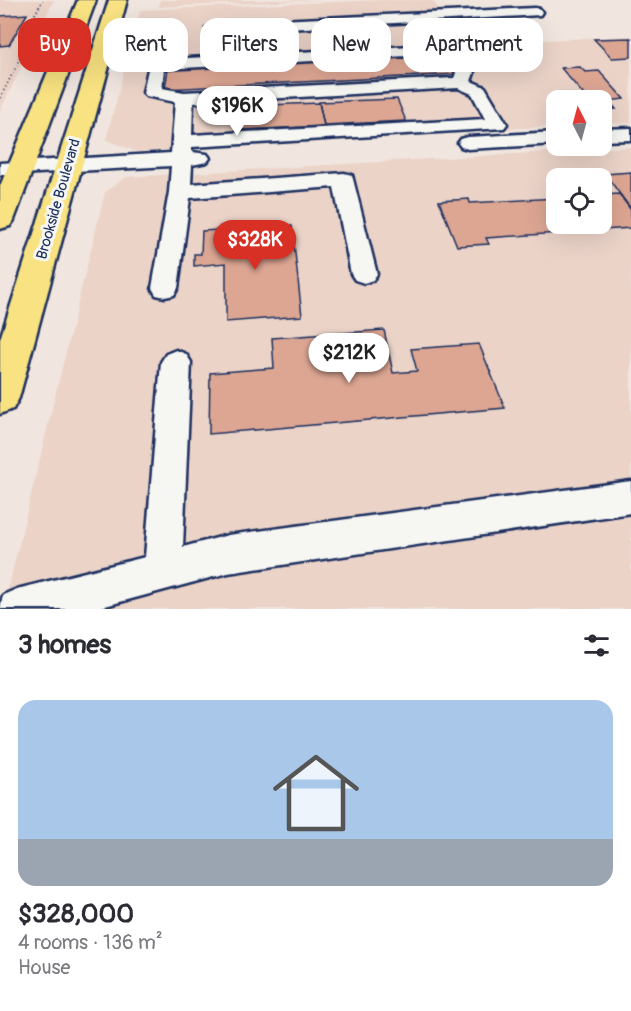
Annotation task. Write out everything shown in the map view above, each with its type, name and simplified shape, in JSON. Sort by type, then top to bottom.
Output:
[{"type":"main road","points":[[0,220],[10,169],[87,0]]},
{"type":"main road","name":"Brookside Boulevard","points":[[0,398],[118,0]]},
{"type":"street","points":[[451,0],[463,16]]},
{"type":"street","points":[[299,24],[535,12]]},
{"type":"street","points":[[10,169],[67,166],[182,151],[497,124],[479,91],[461,83],[184,98],[152,92],[156,64],[450,49],[465,73],[461,83]]},
{"type":"street","points":[[165,288],[180,192],[184,98]]},
{"type":"street","points":[[612,135],[631,134]]},
{"type":"street","points":[[182,151],[546,138]]},
{"type":"street","points":[[180,192],[344,180],[364,274]]},
{"type":"street","points":[[163,572],[176,362]]},
{"type":"street","points":[[17,609],[228,554],[631,497]]},
{"type":"path","points":[[0,98],[18,63],[16,55],[19,47],[43,0]]},
{"type":"shaded area","points":[[0,0],[54,0],[45,18],[18,18],[19,72],[0,111]]},
{"type":"shaded area","points":[[160,0],[323,0],[159,7]]},
{"type":"shaded area","points":[[379,0],[433,0],[443,18],[403,18],[403,72],[543,72],[543,40],[631,36],[631,123],[612,124],[612,90],[546,90],[546,127],[138,152],[106,140],[124,72],[188,72],[188,18],[138,18],[140,10]]},
{"type":"shaded area","points":[[631,147],[631,609],[3,609],[105,192],[126,177],[546,152],[546,156],[612,156],[612,148]]},
{"type":"building","points":[[27,14],[25,18],[18,18],[18,30],[9,45],[0,46],[0,16]]},
{"type":"building","points":[[631,38],[631,57],[612,58],[594,39]]},
{"type":"building","points":[[403,58],[403,72],[458,72],[459,74],[165,89],[168,72],[188,72],[188,68],[200,68],[200,72],[299,72],[299,63],[311,62],[311,72],[391,72],[391,59]]},
{"type":"building","points":[[580,67],[585,72],[599,71],[624,99],[612,101],[612,90],[580,90],[561,68]]},
{"type":"building","points":[[397,99],[406,121],[324,125],[319,102]]},
{"type":"building","points":[[319,103],[324,126],[240,130],[240,106]]},
{"type":"building","points":[[631,172],[631,209],[612,183],[612,173]]},
{"type":"building","points":[[612,194],[619,194],[631,210],[631,228],[612,229]]},
{"type":"building","points":[[469,199],[470,203],[546,199],[546,234],[486,238],[489,244],[457,246],[439,201]]},
{"type":"building","points":[[292,226],[302,316],[226,322],[226,263],[194,266],[194,254],[201,254],[202,231]]},
{"type":"building","points":[[384,330],[393,373],[417,371],[411,349],[479,344],[505,408],[209,434],[210,373],[274,368],[272,338]]}]
